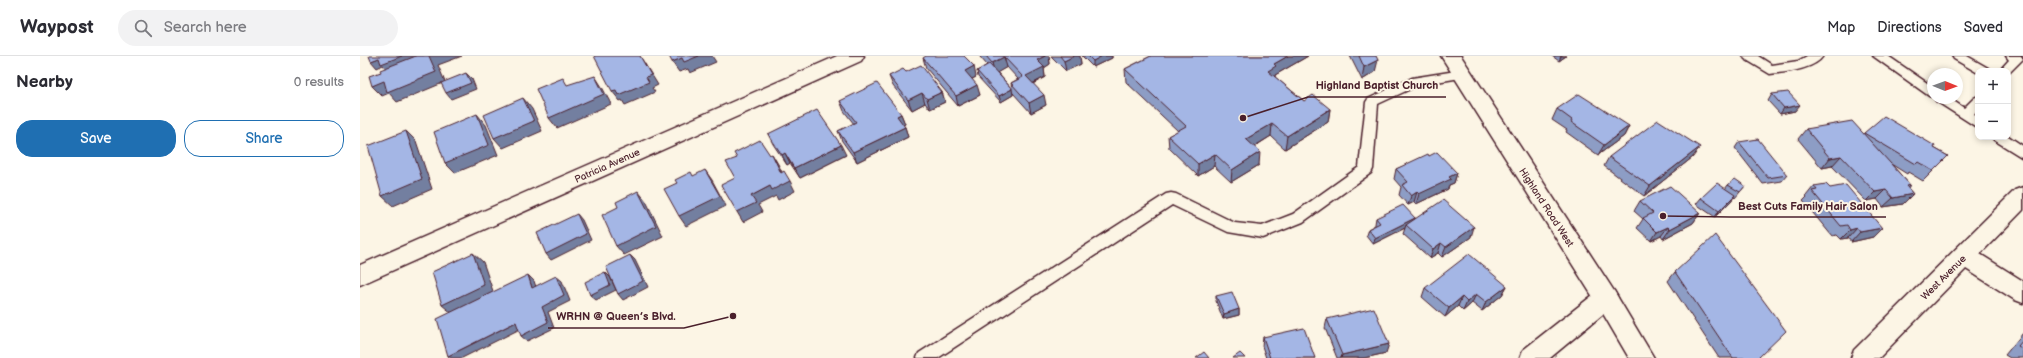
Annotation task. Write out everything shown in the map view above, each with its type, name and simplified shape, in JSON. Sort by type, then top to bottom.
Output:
[{"type":"street","name":"Patricia Avenue","points":[[360,275],[854,56]]},
{"type":"street","name":"Highland Road West","points":[[1451,56],[1606,298],[1642,358]]},
{"type":"street","name":"West Avenue","points":[[1862,358],[2023,196]]},
{"type":"street","points":[[1963,255],[2023,293]]},
{"type":"street","points":[[1532,358],[1606,298]]},
{"type":"lane","points":[[1749,56],[1770,70],[1801,65],[1817,56]]},
{"type":"lane","points":[[1879,56],[1927,89]]},
{"type":"lane","points":[[1958,56],[1979,68]]},
{"type":"lane","points":[[2008,68],[2017,58],[2012,56]]},
{"type":"lane","points":[[925,358],[1170,198],[1233,228],[1263,232],[1298,218],[1366,169],[1372,102],[1416,81],[1462,74]]},
{"type":"lane","points":[[1949,104],[1975,121]]},
{"type":"lane","points":[[1966,115],[1975,104]]},
{"type":"lane","points":[[2004,140],[2023,153]]},
{"type":"building","points":[[369,56],[402,56],[381,64],[379,58],[371,61]]},
{"type":"building","points":[[416,56],[429,56],[436,72],[387,92],[384,81],[372,86],[369,76],[381,72],[380,70]]},
{"type":"building","points":[[594,56],[640,56],[651,75],[646,77],[649,82],[618,95],[616,90],[612,91]]},
{"type":"building","points":[[669,56],[699,56],[684,62],[682,58],[672,62]]},
{"type":"building","points":[[926,56],[964,56],[974,66],[965,71],[977,85],[956,96],[923,58]]},
{"type":"building","points":[[986,56],[1045,56],[1037,60],[1044,67],[1026,76],[1044,95],[1029,103],[1011,83],[1023,77],[1004,57],[992,63]]},
{"type":"building","points":[[1060,56],[1074,56],[1064,61]]},
{"type":"building","points":[[1088,56],[1102,56],[1093,61]]},
{"type":"building","points":[[1151,56],[1288,56],[1274,64],[1276,66],[1268,71],[1304,101],[1313,95],[1330,109],[1287,136],[1272,124],[1246,139],[1260,152],[1232,170],[1215,154],[1198,164],[1168,136],[1186,126],[1125,69]]},
{"type":"building","points":[[1359,56],[1376,56],[1378,60],[1364,67]]},
{"type":"building","points":[[989,64],[1012,89],[999,96],[977,71]]},
{"type":"building","points":[[921,65],[942,92],[927,99],[922,93],[908,100],[889,76],[903,69],[906,72]]},
{"type":"building","points":[[466,73],[471,83],[446,93],[441,83]]},
{"type":"building","points":[[595,76],[604,94],[549,118],[536,89],[563,78],[567,85]]},
{"type":"building","points":[[877,83],[901,114],[897,116],[905,127],[853,152],[838,131],[856,122],[840,101]]},
{"type":"building","points":[[1788,92],[1800,105],[1784,108],[1772,94]]},
{"type":"building","points":[[1579,94],[1629,126],[1604,145],[1571,122],[1572,120],[1557,109]]},
{"type":"building","points":[[523,98],[534,121],[494,138],[484,115]]},
{"type":"building","points":[[817,110],[841,145],[794,168],[785,153],[782,155],[768,134]]},
{"type":"building","points":[[477,114],[489,145],[445,163],[434,132]]},
{"type":"building","points":[[1884,116],[1935,146],[1934,148],[1948,156],[1933,171],[1918,162],[1916,164],[1864,133]]},
{"type":"building","points":[[1658,120],[1700,147],[1650,186],[1609,157]]},
{"type":"building","points":[[1852,121],[1910,185],[1906,186],[1913,194],[1893,198],[1886,190],[1875,192],[1841,156],[1830,158],[1806,129]]},
{"type":"building","points":[[406,131],[422,179],[382,196],[368,146]]},
{"type":"building","points":[[1758,139],[1787,175],[1768,178],[1739,142]]},
{"type":"building","points":[[760,140],[770,155],[772,154],[781,173],[784,171],[790,181],[772,190],[770,186],[751,196],[756,203],[737,212],[721,185],[735,178],[726,162],[737,158],[734,153]]},
{"type":"building","points":[[1437,152],[1457,173],[1449,177],[1451,179],[1419,194],[1417,192],[1411,196],[1402,185],[1408,182],[1396,169],[1428,154],[1429,156]]},
{"type":"building","points":[[705,170],[720,196],[679,216],[664,189],[677,183],[675,180],[691,172],[693,176]]},
{"type":"building","points":[[1735,179],[1745,186],[1740,192],[1728,185]]},
{"type":"building","points":[[1717,183],[1735,195],[1719,211],[1701,198]]},
{"type":"building","points":[[1826,184],[1830,188],[1846,185],[1882,228],[1860,232],[1857,228],[1850,230],[1847,225],[1841,226],[1812,191],[1817,190],[1814,186]]},
{"type":"building","points":[[1670,186],[1700,213],[1670,229],[1668,227],[1657,232],[1643,218],[1653,213],[1640,201]]},
{"type":"building","points":[[638,191],[656,226],[616,246],[602,215],[618,207],[616,202]]},
{"type":"building","points":[[1443,200],[1474,227],[1446,247],[1441,243],[1433,249],[1406,225]]},
{"type":"building","points":[[1403,205],[1415,218],[1375,238],[1368,229],[1380,223],[1376,218]]},
{"type":"building","points":[[577,214],[586,234],[546,254],[537,233]]},
{"type":"building","points":[[1715,235],[1786,331],[1758,358],[1733,358],[1675,272]]},
{"type":"building","points":[[473,253],[484,285],[442,305],[432,272]]},
{"type":"building","points":[[1469,254],[1507,286],[1486,302],[1476,294],[1467,302],[1462,297],[1449,308],[1425,288]]},
{"type":"building","points":[[630,255],[643,281],[618,294],[606,267]]},
{"type":"building","points":[[605,272],[610,285],[590,295],[585,282]]},
{"type":"building","points":[[528,275],[532,288],[556,276],[564,295],[542,307],[548,322],[521,336],[516,322],[448,356],[437,319]]},
{"type":"building","points":[[1232,292],[1239,309],[1224,314],[1216,296]]},
{"type":"building","points":[[1374,308],[1389,344],[1342,355],[1327,319]]},
{"type":"building","points":[[1304,328],[1315,358],[1270,358],[1263,337]]},
{"type":"building","points":[[2023,340],[2023,349],[2018,346]]},
{"type":"building","points":[[1204,352],[1209,358],[1196,358]]},
{"type":"building","points":[[1240,353],[1245,358],[1233,358]]},
{"type":"place","name":"Highland Baptist Church","points":[[1243,118]]},
{"type":"place","name":"Best Cuts Family Hair Salon","points":[[1663,216]]},
{"type":"place","name":"WRHN @ Queen’s Blvd.","points":[[733,316]]}]
